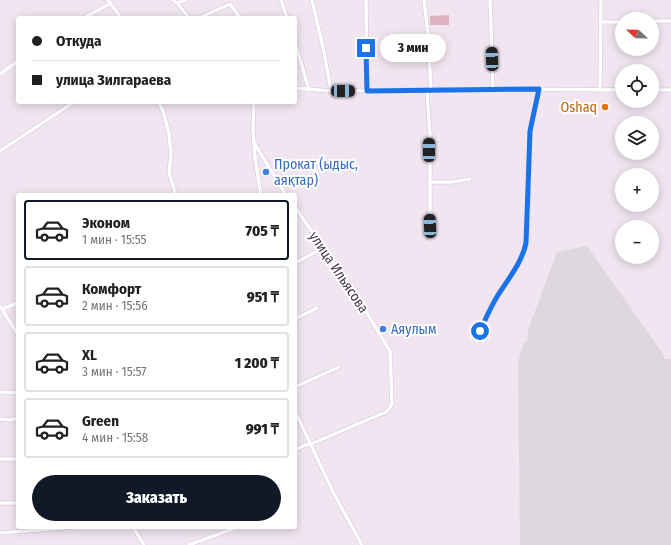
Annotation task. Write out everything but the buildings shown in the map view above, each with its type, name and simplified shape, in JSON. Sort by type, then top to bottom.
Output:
[{"type":"street","points":[[173,0],[187,16]]},
{"type":"street","points":[[177,3],[186,0]]},
{"type":"street","points":[[282,0],[286,16]]},
{"type":"street","points":[[312,0],[331,91]]},
{"type":"street","points":[[366,0],[367,91]]},
{"type":"street","points":[[424,0],[428,34],[430,135],[430,226],[428,227],[426,237]]},
{"type":"street","points":[[490,0],[493,89]]},
{"type":"street","points":[[600,90],[601,0]]},
{"type":"street","points":[[87,16],[110,2],[120,16]]},
{"type":"street","points":[[203,16],[230,4],[239,16]]},
{"type":"street","points":[[659,21],[671,21]]},
{"type":"street","points":[[601,22],[615,22]]},
{"type":"street","points":[[297,49],[309,90]]},
{"type":"street","points":[[0,74],[16,62]]},
{"type":"street","points":[[297,88],[331,91],[493,89],[615,90]]},
{"type":"street","points":[[480,331],[490,308],[520,262],[524,252],[526,243],[530,131],[539,89]]},
{"type":"street","points":[[659,90],[671,90]]},
{"type":"street","points":[[0,151],[71,104]]},
{"type":"street","points":[[160,104],[169,134],[171,154],[169,173],[175,193]]},
{"type":"street","points":[[254,104],[253,129],[260,193]]},
{"type":"street","points":[[254,143],[285,193]]},
{"type":"street","points":[[429,182],[452,182],[470,179]]},
{"type":"street","name":"улица Ильясова","points":[[297,210],[354,292],[390,350],[392,404],[390,409],[311,444]]},
{"type":"street","points":[[297,262],[323,248]]},
{"type":"street","points":[[16,304],[1,307],[16,332]]},
{"type":"street","points":[[297,318],[318,308]]},
{"type":"street","points":[[297,386],[339,367]]},
{"type":"street","points":[[0,392],[16,394]]},
{"type":"street","points":[[297,415],[334,494],[362,545]]},
{"type":"street","points":[[0,419],[11,420],[16,419]]},
{"type":"street","points":[[297,449],[311,444]]},
{"type":"street","points":[[0,459],[16,459]]},
{"type":"street","points":[[0,503],[16,503]]},
{"type":"street","points":[[0,533],[58,529]]},
{"type":"street","points":[[134,529],[144,545]]},
{"type":"street","points":[[189,545],[233,529]]},
{"type":"shaded area","points":[[449,15],[449,25],[430,25],[430,16]]},
{"type":"shaded area","points":[[587,246],[665,359],[671,359],[671,545],[520,545],[518,362],[524,342],[527,341],[528,330],[557,252]]},
{"type":"place","name":"Oshaq","points":[[605,107]]},
{"type":"place","name":"Прокат (ыдыс, аяқтар)","points":[[266,172]]},
{"type":"place","name":"Аяулым","points":[[383,329]]},
{"type":"route","points":[[366,48],[367,91],[539,89],[530,131],[526,243],[524,252],[520,262],[490,308],[480,331]]}]
